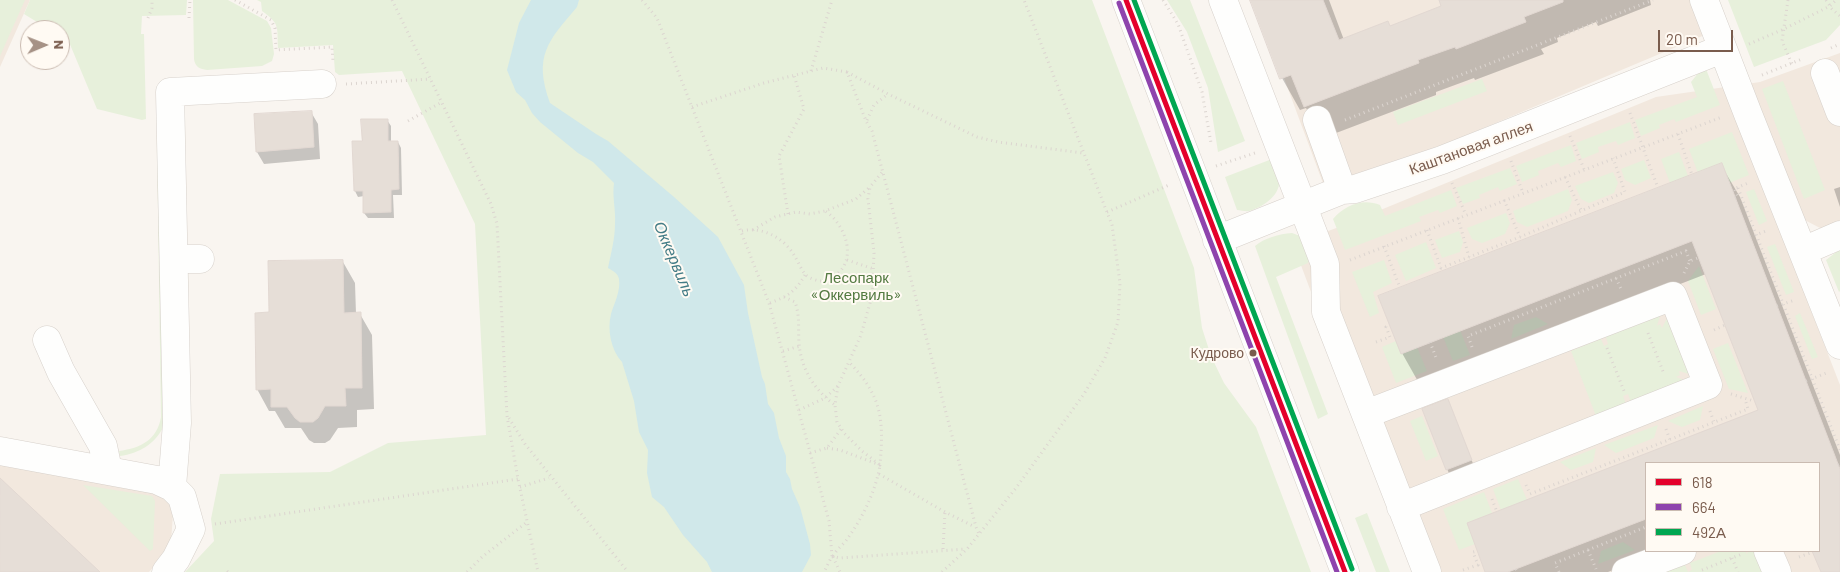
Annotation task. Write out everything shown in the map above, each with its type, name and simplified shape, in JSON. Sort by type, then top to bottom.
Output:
[{"type":"street","points":[[1126,0],[1345,572]]},
{"type":"street","points":[[1223,0],[1325,264],[1326,312],[1427,572]]},
{"type":"street","points":[[1704,0],[1732,48],[1803,251],[1840,345]]},
{"type":"street","name":"Каштановая аллея","points":[[1217,240],[1342,190],[1354,189],[1442,160],[1732,48]]},
{"type":"street","points":[[1818,65],[1840,112]]},
{"type":"street","points":[[172,486],[187,259],[170,92],[333,78]]},
{"type":"street","points":[[1320,128],[1342,190]]},
{"type":"street","points":[[1803,251],[1840,235]]},
{"type":"street","points":[[1366,414],[1673,296],[1708,385],[1401,506]]},
{"type":"street","points":[[47,340],[62,372],[103,446],[108,470]]},
{"type":"street","points":[[0,451],[108,470],[157,480],[172,486],[182,497],[191,529],[176,559],[166,572]]},
{"type":"street","points":[[1626,572],[1679,552]]},
{"type":"street","points":[[1768,552],[1777,572]]},
{"type":"path","points":[[148,18],[152,8],[152,0]]},
{"type":"path","points":[[189,18],[190,0]]},
{"type":"path","points":[[235,0],[271,20],[275,28],[276,50],[332,47],[333,78],[431,79]]},
{"type":"path","points":[[392,0],[491,204],[497,224],[500,247],[507,416],[538,572]]},
{"type":"path","points":[[642,0],[657,18],[770,303],[829,521],[832,556],[840,572]]},
{"type":"path","points":[[811,71],[832,0]]},
{"type":"path","points":[[942,572],[967,549],[1016,488],[1084,394],[1105,358],[1118,322],[1120,283],[1112,225],[1024,0]]},
{"type":"path","points":[[1163,0],[1178,24],[1202,92],[1212,148]]},
{"type":"path","points":[[1320,128],[1653,0]]},
{"type":"path","points":[[1788,0],[1782,41],[1792,64]]},
{"type":"path","points":[[1826,0],[1840,16]]},
{"type":"path","points":[[1732,48],[1784,29],[1830,6],[1836,0]]},
{"type":"path","points":[[1754,79],[1792,64],[1818,65]]},
{"type":"path","points":[[692,107],[764,82],[822,68],[847,72],[977,137],[998,142],[1083,153]]},
{"type":"path","points":[[847,72],[866,121],[872,131],[979,534]]},
{"type":"path","points":[[788,214],[779,156],[804,109],[794,75]]},
{"type":"path","points":[[1621,90],[1658,188]]},
{"type":"path","points":[[866,121],[874,104],[888,94]]},
{"type":"path","points":[[408,122],[442,102]]},
{"type":"path","points":[[1561,114],[1584,169]]},
{"type":"path","points":[[1344,262],[1730,114]]},
{"type":"path","points":[[1678,134],[1692,175]]},
{"type":"path","points":[[1503,136],[1524,193]]},
{"type":"path","points":[[1215,166],[1260,152]]},
{"type":"path","points":[[1214,157],[1218,173]]},
{"type":"path","points":[[1427,230],[1440,268],[1469,257],[1625,192],[1613,158]]},
{"type":"path","points":[[1442,160],[1466,215]]},
{"type":"path","points":[[753,230],[775,217],[796,212],[810,214],[825,211],[856,199],[870,187],[883,171]]},
{"type":"path","points":[[1565,177],[1581,210]]},
{"type":"path","points":[[1735,198],[1738,197],[1734,189],[1756,180]]},
{"type":"path","points":[[1107,212],[1169,185]]},
{"type":"path","points":[[870,187],[868,200],[873,238],[874,269],[872,296],[861,335],[838,386],[835,405],[837,422],[841,428],[862,451],[880,465]]},
{"type":"path","points":[[1738,188],[1840,450]]},
{"type":"path","points":[[1504,200],[1520,237]]},
{"type":"path","points":[[742,231],[766,232],[785,244],[793,253],[805,275],[821,281],[838,274],[847,260],[846,239],[830,215],[825,211]]},
{"type":"path","points":[[1458,218],[1469,257]]},
{"type":"path","points":[[1750,237],[1773,228]]},
{"type":"path","points":[[1384,246],[1400,288]]},
{"type":"path","points":[[1473,349],[1468,336],[1686,250],[1690,261]]},
{"type":"path","points":[[1682,276],[1690,261],[1698,258]]},
{"type":"path","points":[[847,260],[874,269]]},
{"type":"path","points":[[770,303],[784,298],[799,286],[805,275]]},
{"type":"path","points":[[784,298],[795,302],[798,312],[800,346],[808,376],[824,398],[835,405]]},
{"type":"path","points":[[1777,306],[1800,298]]},
{"type":"path","points":[[1376,342],[1390,337],[1386,327],[1390,326]]},
{"type":"path","points":[[1648,332],[1665,376]]},
{"type":"path","points":[[1430,342],[1438,360]]},
{"type":"path","points":[[1605,343],[1627,398]]},
{"type":"path","points":[[783,352],[800,346]]},
{"type":"path","points":[[824,572],[832,556],[847,540],[854,528],[865,508],[879,474],[882,445],[881,414],[873,390],[849,362]]},
{"type":"path","points":[[1806,380],[1829,372]]},
{"type":"path","points":[[799,410],[824,398],[838,386]]},
{"type":"path","points":[[1728,393],[1754,401]]},
{"type":"path","points":[[1525,481],[1530,494],[1748,409],[1745,399]]},
{"type":"path","points":[[507,416],[525,444],[628,572]]},
{"type":"path","points":[[827,448],[841,428]]},
{"type":"path","points":[[810,453],[827,448],[840,450],[880,465]]},
{"type":"path","points":[[879,474],[945,512],[976,527]]},
{"type":"path","points":[[520,487],[549,478]]},
{"type":"path","points":[[212,524],[518,479]]},
{"type":"path","points":[[943,549],[945,512]]},
{"type":"path","points":[[467,572],[482,557],[527,522]]},
{"type":"path","points":[[1559,572],[1555,563],[1645,527]]},
{"type":"path","points":[[832,556],[840,558],[943,549],[967,549]]},
{"type":"path","points":[[1588,550],[1596,569]]},
{"type":"path","points":[[1463,570],[1478,565],[1474,552],[1477,551]]},
{"type":"path","points":[[1696,572],[1743,554],[1744,552]]},
{"type":"path","points":[[1732,558],[1738,572]]},
{"type":"shaded area","points":[[0,0],[30,0],[20,20],[0,67]]},
{"type":"shaded area","points":[[1255,0],[1695,0],[1707,34],[1327,194]]},
{"type":"shaded area","points":[[1840,53],[1840,220],[1828,228],[1820,228],[1799,217],[1778,225],[1840,385],[1840,572],[1416,572],[1293,244],[1339,227],[1656,97],[1760,82]]},
{"type":"shaded area","points":[[0,464],[148,487],[168,500],[172,508],[171,542],[163,557],[149,572],[0,572]]},
{"type":"green space","points":[[0,0],[25,0],[0,56]]},
{"type":"green space","points":[[30,0],[187,0],[186,15],[142,16],[141,34],[144,34],[146,119],[142,120],[97,109],[70,44],[70,20],[34,20],[24,14]]},
{"type":"green space","points":[[193,0],[228,0],[267,21],[271,28],[274,54],[272,61],[262,66],[207,70],[198,67],[194,59]]},
{"type":"green space","name":"Лесопарк «Оккервиль»","points":[[257,0],[1092,0],[1194,268],[1202,328],[1211,356],[1224,383],[1256,427],[1311,572],[185,572],[214,541],[211,519],[220,474],[330,472],[388,443],[486,435],[475,224],[402,71],[339,75],[335,72],[333,45],[278,48],[278,35],[275,23],[262,11],[261,2]]},
{"type":"green space","points":[[1167,0],[1190,0],[1245,141],[1218,152],[1208,88],[1187,32]]},
{"type":"green space","points":[[1728,0],[1840,0],[1840,25],[1826,40],[1754,67]]},
{"type":"green space","points":[[1706,69],[1720,105],[1676,122],[1674,119],[1659,125],[1660,128],[1641,136],[1635,120],[1697,97],[1691,82],[1699,72]]},
{"type":"green space","points":[[1482,79],[1487,91],[1398,125],[1393,112]]},
{"type":"green space","points":[[1783,81],[1825,190],[1804,199],[1762,89]]},
{"type":"green space","points":[[1630,122],[1635,138],[1618,145],[1616,141],[1598,147],[1599,152],[1582,159],[1576,143]]},
{"type":"green space","points":[[1732,132],[1749,175],[1729,183],[1698,173],[1689,149]]},
{"type":"green space","points":[[159,142],[163,428],[150,444],[134,453],[120,456],[119,451],[134,448],[147,442],[156,432],[161,417],[157,144]]},
{"type":"green space","points":[[1571,145],[1576,161],[1561,167],[1558,163],[1538,171],[1539,175],[1522,182],[1516,166]]},
{"type":"green space","points":[[1679,152],[1688,176],[1670,183],[1661,159]]},
{"type":"green space","points":[[1272,159],[1279,178],[1278,189],[1275,194],[1266,203],[1255,209],[1248,211],[1237,210],[1225,177]]},
{"type":"green space","points":[[1644,160],[1651,178],[1635,185],[1625,180],[1621,169]]},
{"type":"green space","points":[[1510,168],[1517,184],[1500,191],[1498,187],[1479,195],[1480,198],[1463,204],[1456,188]]},
{"type":"green space","points":[[1613,172],[1618,183],[1614,193],[1589,203],[1581,199],[1575,186]]},
{"type":"green space","points":[[1568,189],[1572,200],[1568,211],[1527,227],[1517,222],[1513,211]]},
{"type":"green space","points":[[1754,189],[1767,221],[1759,225],[1746,192]]},
{"type":"green space","points":[[1451,190],[1457,206],[1440,213],[1438,210],[1419,217],[1421,221],[1345,250],[1333,219],[1343,210],[1355,204],[1374,203],[1380,205],[1385,216]]},
{"type":"green space","points":[[1506,213],[1510,223],[1505,234],[1482,243],[1472,239],[1467,228]]},
{"type":"green space","points":[[1459,231],[1463,242],[1460,252],[1442,258],[1435,240]]},
{"type":"green space","points":[[1292,233],[1300,236],[1310,257],[1308,263],[1276,277],[1328,414],[1318,419],[1255,246],[1272,237]]},
{"type":"green space","points":[[1426,242],[1436,268],[1406,281],[1395,255]]},
{"type":"green space","points":[[1775,244],[1794,292],[1786,295],[1767,247]]},
{"type":"green space","points":[[1840,249],[1840,291],[1839,292],[1826,260]]},
{"type":"green space","points":[[1384,260],[1392,283],[1373,292],[1379,313],[1370,317],[1352,272]]},
{"type":"green space","points":[[1699,266],[1716,309],[1701,315],[1688,281]]},
{"type":"green space","points":[[1800,313],[1818,357],[1812,359],[1795,316]]},
{"type":"green space","points":[[1660,316],[1657,326],[1660,324],[1662,328],[1667,318],[1689,374],[1679,371],[1680,375],[1676,377],[1686,381],[1631,402],[1628,394],[1623,396],[1626,404],[1596,416],[1571,351],[1601,339],[1604,346],[1608,344],[1606,337]]},
{"type":"green space","points":[[1536,317],[1548,324],[1511,339],[1514,325]]},
{"type":"green space","points":[[1460,330],[1470,355],[1453,361],[1443,337]]},
{"type":"green space","points":[[1396,341],[1401,354],[1417,347],[1427,371],[1396,383],[1382,347]]},
{"type":"green space","points":[[1728,343],[1748,393],[1729,389],[1713,349]]},
{"type":"green space","points":[[1703,406],[1700,420],[1682,427],[1668,421]]},
{"type":"green space","points":[[1422,416],[1438,456],[1426,461],[1410,421]]},
{"type":"green space","points":[[1658,425],[1654,438],[1616,453],[1604,445]]},
{"type":"green space","points":[[1596,448],[1593,462],[1571,470],[1560,462]]},
{"type":"green space","points":[[1518,479],[1527,500],[1501,510],[1493,489]]},
{"type":"green space","points":[[83,485],[152,496],[155,501],[153,549],[150,551]]},
{"type":"green space","points":[[1484,492],[1492,513],[1467,523],[1475,544],[1459,550],[1443,509]]},
{"type":"green space","points":[[1367,513],[1390,572],[1376,572],[1355,518]]},
{"type":"green space","points":[[1623,542],[1635,550],[1598,564],[1601,551]]},
{"type":"green space","points":[[1718,552],[1746,552],[1747,554],[1748,552],[1754,552],[1763,572],[1688,572],[1692,570],[1690,563]]},
{"type":"green space","points":[[1685,565],[1688,572],[1666,572]]},
{"type":"water","name":"Оккервиль","points":[[531,0],[579,0],[577,7],[558,30],[546,50],[543,61],[543,73],[550,103],[608,141],[718,237],[744,285],[748,313],[768,404],[774,413],[779,438],[786,456],[786,472],[800,507],[810,544],[811,555],[802,572],[712,572],[707,562],[683,535],[664,507],[652,497],[647,473],[648,450],[639,432],[634,401],[622,362],[615,352],[610,333],[611,314],[619,283],[618,275],[608,268],[615,230],[614,183],[593,162],[578,153],[540,122],[532,113],[525,100],[516,92],[507,70],[519,23]]},
{"type":"building","points":[[1250,0],[1323,0],[1339,40],[1388,21],[1390,26],[1441,6],[1439,0],[1563,0],[1563,2],[1524,17],[1526,22],[1456,49],[1455,47],[1418,60],[1419,63],[1304,107],[1291,75],[1280,79]]},
{"type":"building","points":[[312,111],[314,147],[256,152],[254,114]]},
{"type":"building","points":[[361,119],[388,119],[388,141],[398,141],[399,189],[391,190],[391,212],[363,213],[363,191],[354,191],[352,141],[362,141]]},
{"type":"building","points":[[1722,163],[1840,469],[1840,572],[1821,572],[1812,552],[1820,552],[1820,462],[1645,462],[1645,519],[1508,572],[1485,572],[1467,523],[1758,410],[1692,241],[1401,354],[1378,296]]},
{"type":"building","points":[[343,260],[344,313],[361,312],[362,388],[345,388],[346,406],[325,406],[318,418],[313,422],[300,422],[287,407],[271,407],[271,389],[256,390],[255,313],[269,312],[268,261]]},
{"type":"building","points":[[1448,399],[1472,460],[1446,470],[1422,409]]},
{"type":"building","points":[[0,478],[100,572],[0,572]]},
{"type":"transit line","name":"618","points":[[1126,0],[1345,572]]},
{"type":"transit line","name":"492А","points":[[1134,0],[1352,569]]},
{"type":"transit line","name":"664","points":[[1119,3],[1337,572]]},
{"type":"place","name":"Кудрово","points":[[1253,353]]}]
